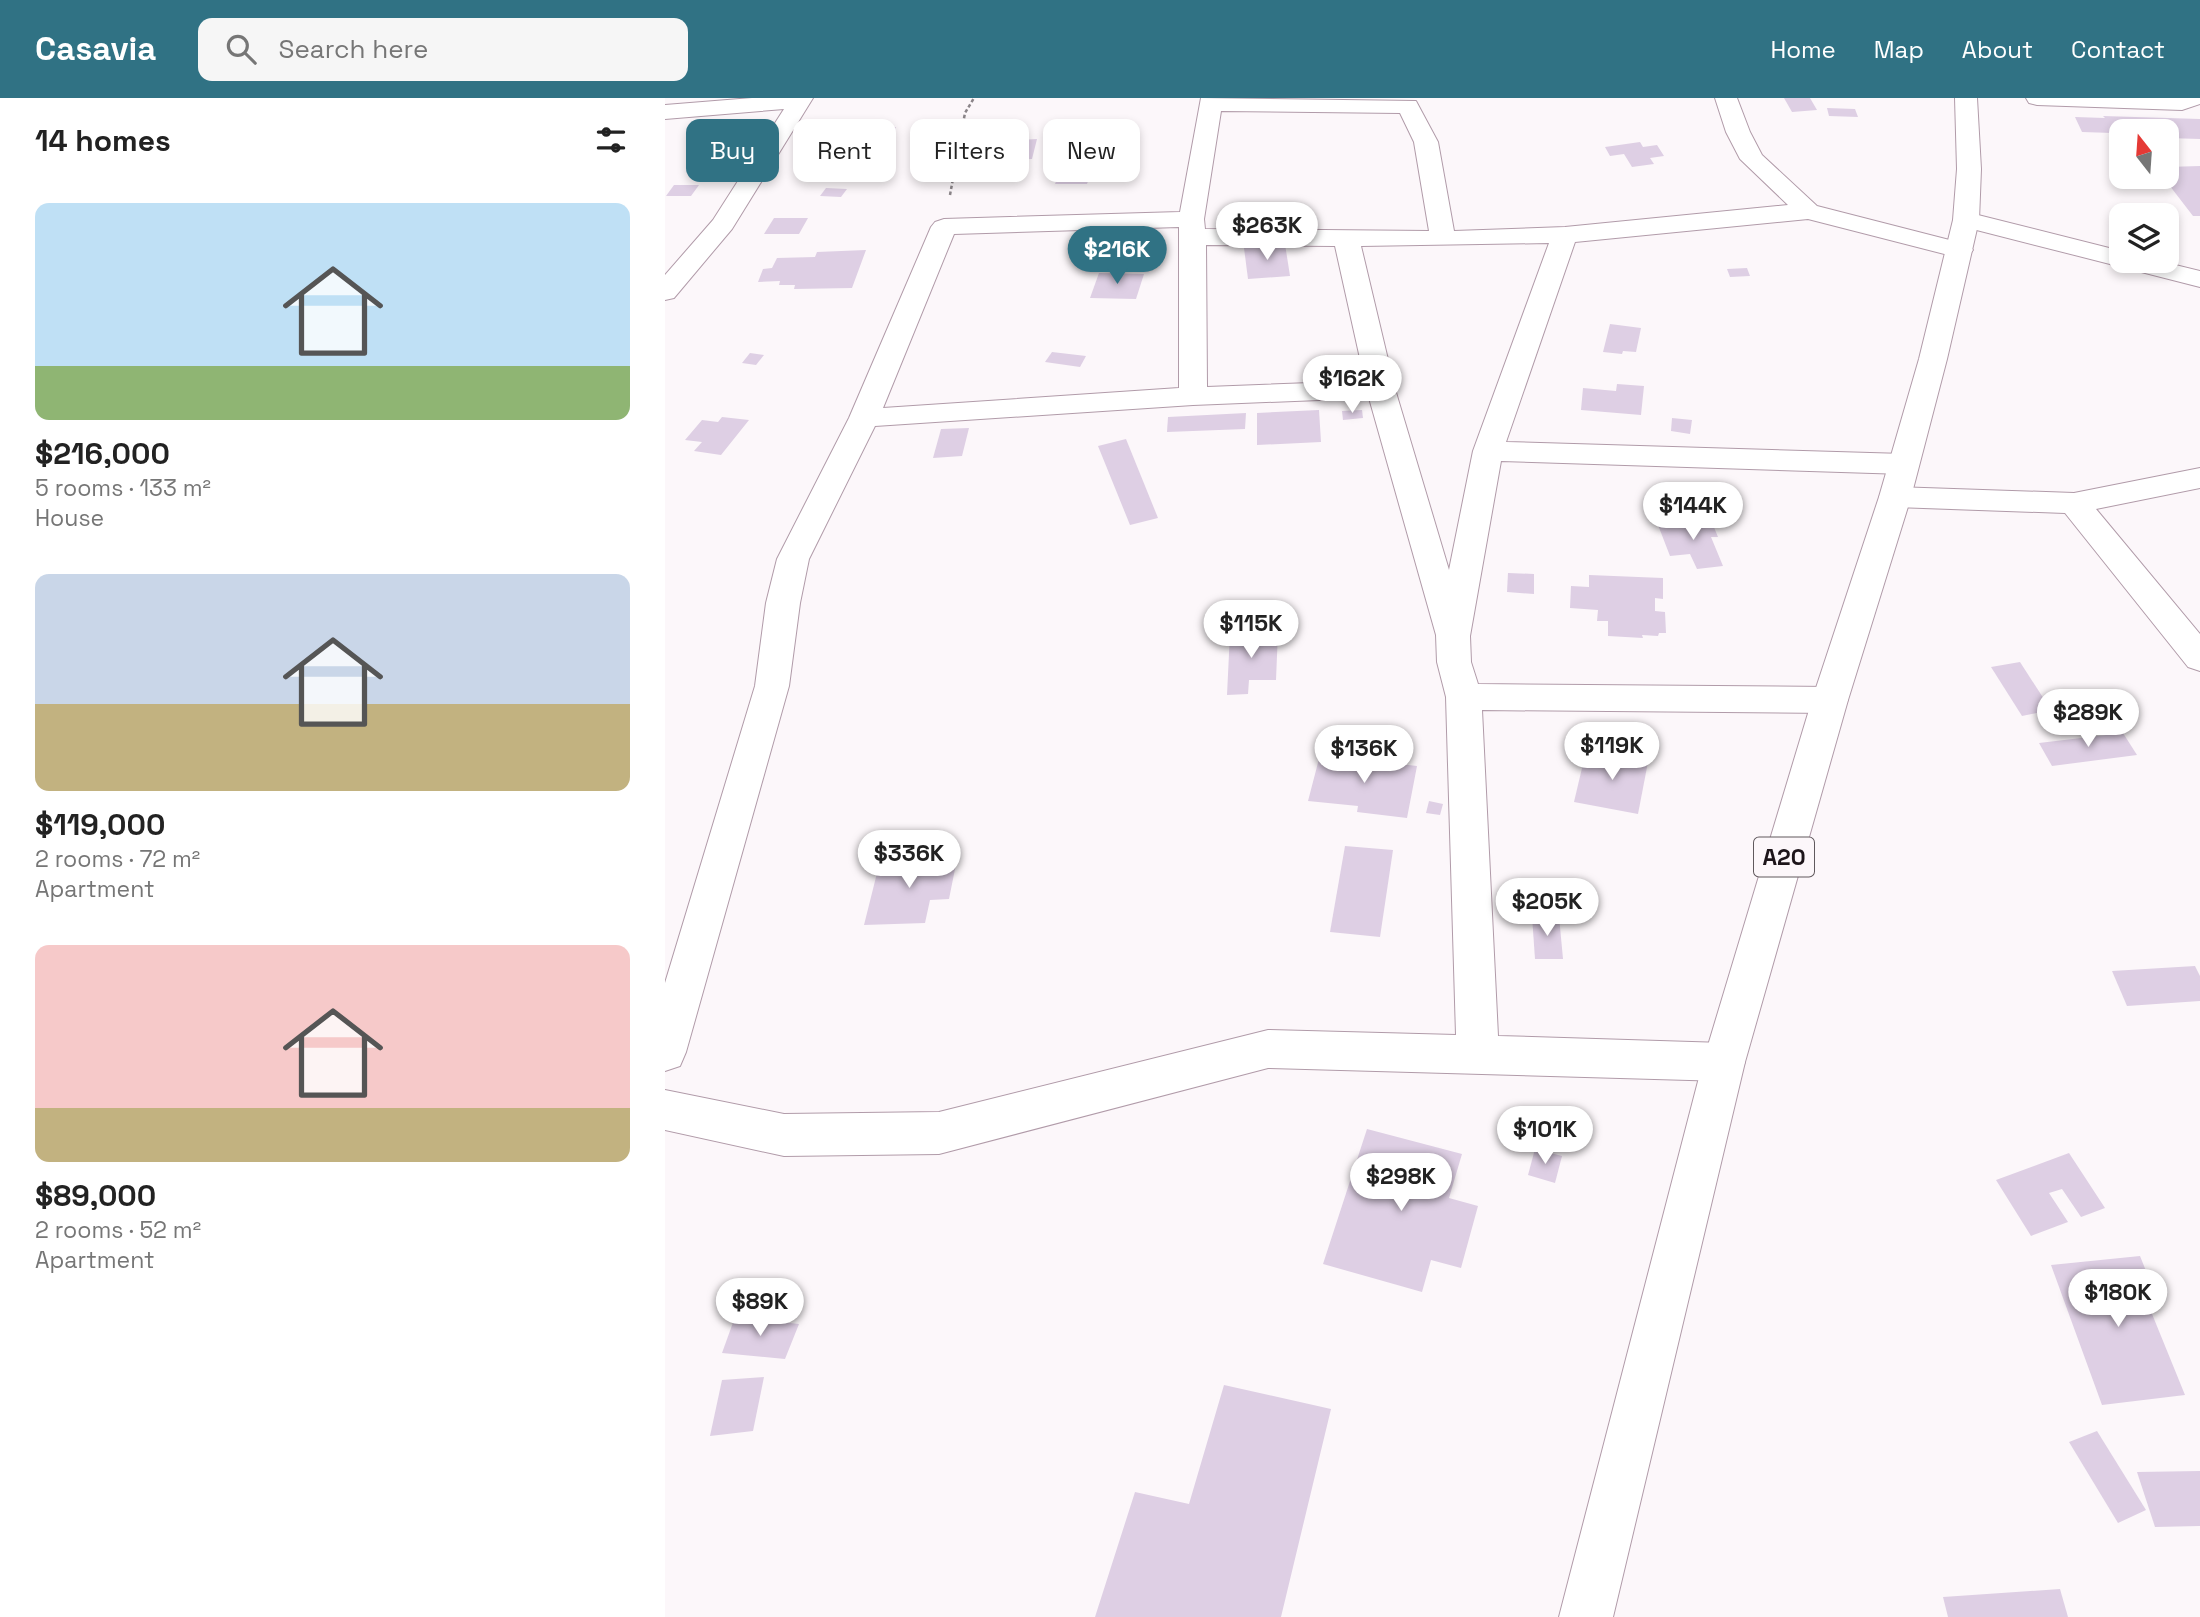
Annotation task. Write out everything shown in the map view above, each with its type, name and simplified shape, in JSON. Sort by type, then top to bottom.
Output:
[{"type":"street","points":[[1726,98],[1738,132],[1752,159],[1808,211]]},
{"type":"street","name":"A20","points":[[1585,1617],[1724,1062],[1830,700],[1899,481],[1933,359],[1963,235],[1969,169],[1966,98]]},
{"type":"street","points":[[2037,98],[2182,103],[2195,98]]},
{"type":"street","points":[[665,112],[801,100]]},
{"type":"street","points":[[665,292],[723,224],[801,100]]},
{"type":"street","points":[[1193,396],[1192,228],[1211,101],[1409,102],[1426,142],[1443,239]]},
{"type":"street","points":[[665,1052],[772,686],[783,603],[793,559],[864,418],[944,227],[1192,228],[1346,239],[1443,239],[1565,235],[1808,211],[2109,257]]},
{"type":"street","points":[[1478,1055],[1464,697],[1454,662],[1453,636],[1488,451],[1565,235]]},
{"type":"street","points":[[1346,239],[1381,388],[1453,636]]},
{"type":"street","points":[[2176,273],[2200,279]]},
{"type":"street","points":[[864,418],[1193,396],[1381,388]]},
{"type":"street","points":[[1488,451],[1899,481],[2074,503],[2200,478]]},
{"type":"street","points":[[2074,503],[2200,658]]},
{"type":"street","points":[[1464,697],[1830,700]]},
{"type":"street","points":[[665,1110],[784,1135],[939,1133],[1268,1049],[1724,1062]]},
{"type":"path","points":[[944,227],[965,113],[974,98]]},
{"type":"building","points":[[1784,98],[1810,98],[1817,110],[1792,112]]},
{"type":"building","points":[[1827,108],[1855,109],[1858,117],[1829,116]]},
{"type":"building","points":[[2103,116],[2200,119],[2200,139],[2179,138],[2179,119],[2109,119],[2109,133],[2082,132],[2075,117],[2105,118]]},
{"type":"building","points":[[1029,139],[1037,139],[1032,159],[1029,159]]},
{"type":"building","points":[[1640,142],[1643,147],[1657,145],[1664,156],[1650,158],[1654,164],[1632,167],[1624,154],[1610,156],[1605,147]]},
{"type":"building","points":[[2200,166],[2200,216],[2193,216],[2172,189],[2179,189],[2179,167]]},
{"type":"building","points":[[1056,182],[1088,182],[1087,184],[1055,184]]},
{"type":"building","points":[[674,185],[699,185],[691,196],[666,196]]},
{"type":"building","points":[[826,188],[847,189],[841,197],[820,196]]},
{"type":"building","points":[[774,218],[808,218],[799,234],[764,234]]},
{"type":"building","points":[[1285,244],[1290,276],[1248,279],[1244,248]]},
{"type":"building","points":[[866,250],[852,288],[794,289],[795,285],[779,285],[780,281],[758,282],[763,269],[772,268],[777,258],[815,257],[817,252]]},
{"type":"building","points":[[1747,268],[1750,276],[1730,277],[1727,269]]},
{"type":"building","points":[[1099,273],[1144,274],[1136,299],[1090,298]]},
{"type":"building","points":[[1610,324],[1641,328],[1636,352],[1603,352]]},
{"type":"building","points":[[1052,352],[1086,356],[1080,367],[1045,362]]},
{"type":"building","points":[[750,353],[764,355],[756,365],[742,363]]},
{"type":"building","points":[[1617,384],[1644,386],[1641,415],[1581,410],[1583,388],[1616,391]]},
{"type":"building","points":[[1319,410],[1321,442],[1257,445],[1257,413]]},
{"type":"building","points":[[1362,410],[1363,418],[1343,420],[1342,411]]},
{"type":"building","points":[[1246,413],[1245,429],[1167,432],[1168,417]]},
{"type":"building","points":[[722,417],[749,420],[721,455],[694,451],[702,442],[685,440],[702,420],[718,422]]},
{"type":"building","points":[[1672,418],[1692,420],[1690,434],[1671,431]]},
{"type":"building","points":[[969,428],[962,456],[933,458],[941,429]]},
{"type":"building","points":[[1126,439],[1158,518],[1130,525],[1098,446]]},
{"type":"building","points":[[1711,520],[1718,537],[1711,537],[1723,566],[1697,569],[1690,554],[1670,556],[1658,525]]},
{"type":"building","points":[[1508,573],[1534,574],[1534,594],[1507,592]]},
{"type":"building","points":[[1589,575],[1663,578],[1663,599],[1655,598],[1655,611],[1665,612],[1666,633],[1659,633],[1658,636],[1642,635],[1643,638],[1608,636],[1608,621],[1597,621],[1598,610],[1570,608],[1571,586],[1589,587]]},
{"type":"building","points":[[1278,631],[1276,680],[1249,680],[1248,694],[1227,695],[1230,633]]},
{"type":"building","points":[[2020,662],[2051,710],[2022,716],[1991,667]]},
{"type":"building","points":[[2123,733],[2137,755],[2052,766],[2039,743]]},
{"type":"building","points":[[1586,751],[1648,762],[1638,814],[1574,802]]},
{"type":"building","points":[[1320,755],[1417,766],[1407,818],[1357,812],[1358,806],[1308,801]]},
{"type":"building","points":[[1429,801],[1443,804],[1440,815],[1426,813]]},
{"type":"building","points":[[1345,846],[1393,850],[1380,937],[1330,932]]},
{"type":"building","points":[[957,859],[949,899],[930,900],[925,923],[864,925],[880,861]]},
{"type":"building","points":[[1532,916],[1559,916],[1563,959],[1535,959]]},
{"type":"building","points":[[2195,966],[2200,976],[2200,1001],[2127,1006],[2112,971]]},
{"type":"building","points":[[1367,1129],[1462,1154],[1449,1198],[1478,1206],[1461,1268],[1431,1260],[1422,1292],[1323,1264]]},
{"type":"building","points":[[1535,1149],[1562,1156],[1555,1183],[1528,1175]]},
{"type":"building","points":[[2069,1153],[2105,1208],[2081,1217],[2062,1189],[2049,1193],[2068,1222],[2031,1236],[1996,1180]]},
{"type":"building","points":[[2140,1256],[2161,1308],[2150,1309],[2185,1395],[2102,1405],[2051,1265]]},
{"type":"building","points":[[735,1317],[799,1324],[785,1359],[722,1353]]},
{"type":"building","points":[[764,1377],[753,1431],[710,1436],[722,1380]]},
{"type":"building","points":[[1224,1385],[1331,1409],[1281,1617],[1095,1617],[1135,1492],[1189,1504]]},
{"type":"building","points":[[2097,1431],[2146,1510],[2118,1523],[2069,1442]]},
{"type":"building","points":[[2200,1471],[2200,1526],[2155,1527],[2137,1472]]},
{"type":"building","points":[[2060,1589],[2068,1617],[1948,1617],[1943,1597]]}]
